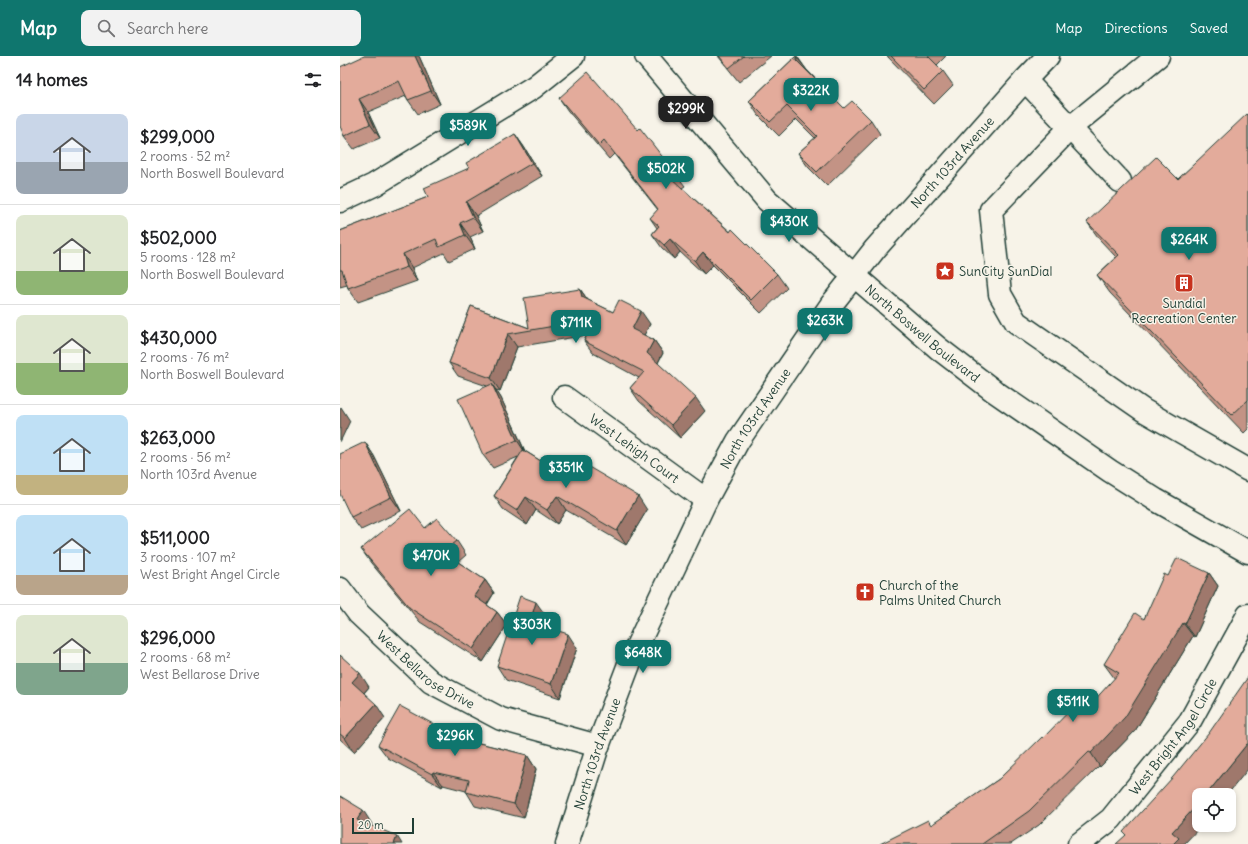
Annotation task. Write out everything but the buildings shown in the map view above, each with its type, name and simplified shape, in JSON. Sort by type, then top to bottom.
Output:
[{"type":"street","points":[[340,201],[374,185],[534,87],[573,56]]},
{"type":"street","name":"North Boswell Boulevard","points":[[646,56],[767,200],[949,356],[1042,426],[1133,486],[1248,552]]},
{"type":"street","name":"North 103rd Avenue","points":[[567,844],[598,746],[631,659],[706,500],[738,441],[791,362],[875,249],[1048,56]]},
{"type":"street","points":[[1158,56],[1071,127],[991,210],[1000,294],[1016,322],[1143,410],[1248,470]]},
{"type":"street","points":[[1025,80],[1071,127],[1120,181]]},
{"type":"street","name":"West Lehigh Court","points":[[564,396],[706,500]]},
{"type":"street","name":"West Bellarose Drive","points":[[340,589],[359,614],[431,682],[502,719],[598,746]]},
{"type":"street","name":"West Bright Angel Circle","points":[[1079,844],[1111,818],[1190,721],[1248,615]]},
{"type":"place","name":"SunCity SunDial","points":[[945,271]]},
{"type":"place","name":"Sundial Recreation Center","points":[[1184,283]]},
{"type":"place","name":"Church of the Palms United Church","points":[[865,592]]}]
